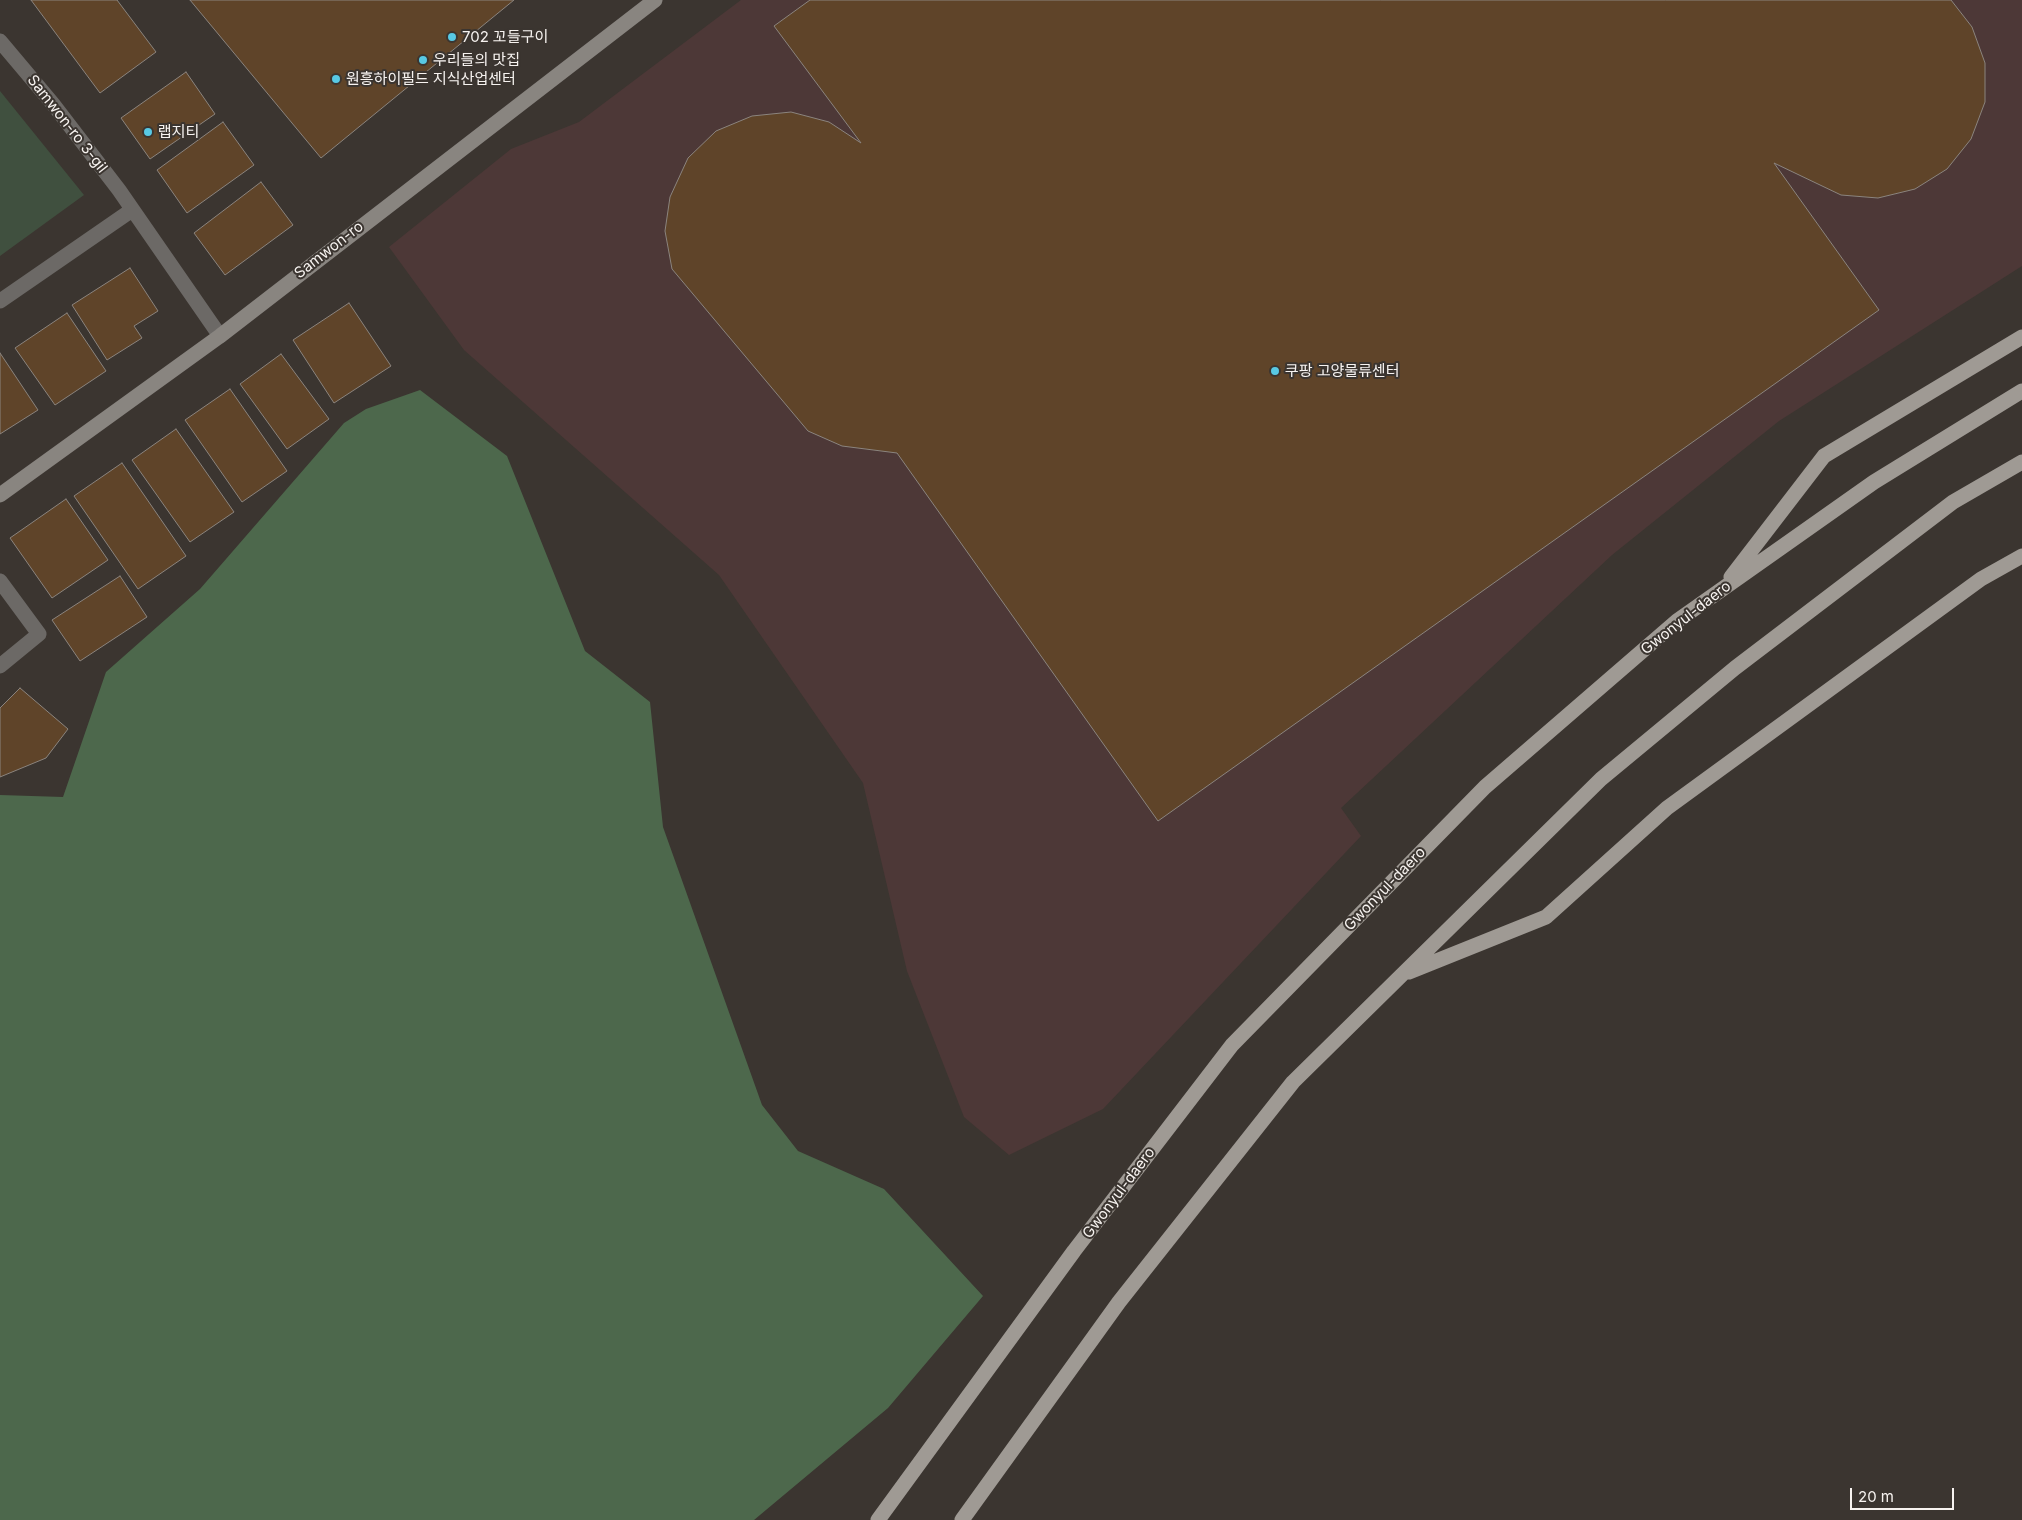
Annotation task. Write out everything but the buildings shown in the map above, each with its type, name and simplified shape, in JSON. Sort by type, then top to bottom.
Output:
[{"type":"main road","name":"Samwon-ro","points":[[0,496],[220,336],[655,0]]},
{"type":"main road","points":[[1722,589],[1824,456],[2022,337]]},
{"type":"main road","name":"Gwonyul-daero","points":[[878,1520],[1068,1258],[1232,1045],[1485,787],[1677,621],[1874,482],[2022,391]]},
{"type":"main road","points":[[962,1520],[1119,1302],[1293,1082],[1601,779],[1735,668],[1953,502],[2022,462]]},
{"type":"main road","points":[[1401,976],[1546,917],[1667,808],[1981,579],[2022,556]]},
{"type":"street","name":"Samwon-ro 3-gil","points":[[0,41],[53,104],[132,210],[220,336]]},
{"type":"street","points":[[0,301],[132,210]]},
{"type":"street","points":[[0,581],[39,634],[0,666]]},
{"type":"shaded area","name":"쿠팡 고양물류센터","points":[[741,0],[2022,0],[2022,266],[1779,421],[1612,555],[1341,808],[1361,836],[1103,1109],[1009,1155],[964,1117],[907,971],[863,783],[719,575],[464,350],[389,247],[511,149],[579,122]]},
{"type":"green space","points":[[0,91],[84,195],[0,256]]},
{"type":"green space","points":[[420,390],[507,456],[585,651],[650,702],[663,827],[762,1105],[798,1151],[884,1189],[983,1296],[888,1408],[754,1520],[0,1520],[0,795],[63,797],[106,672],[200,589],[344,423],[366,409]]},
{"type":"place","name":"702 꼬들구이","points":[[452,37]]},
{"type":"place","name":"우리들의 맛집","points":[[423,60]]},
{"type":"place","name":"원흥하이필드 지식산업센터","points":[[336,79]]},
{"type":"place","name":"랩지티","points":[[148,132]]},
{"type":"place","name":"쿠팡 고양물류센터","points":[[1275,371]]}]
